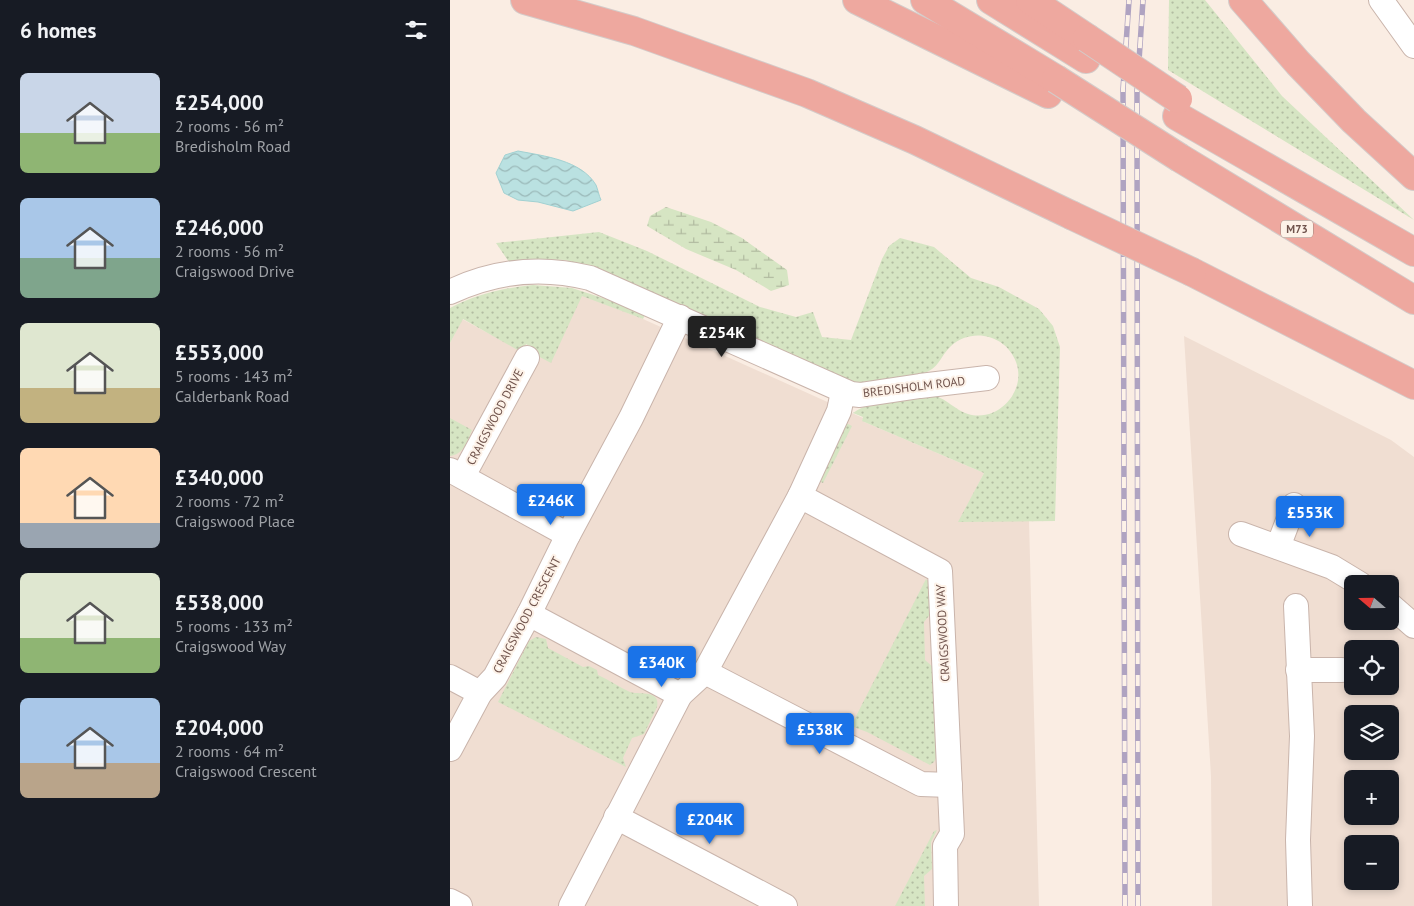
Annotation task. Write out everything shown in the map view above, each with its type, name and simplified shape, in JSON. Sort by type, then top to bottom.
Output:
[{"type":"highway","points":[[525,0],[634,31],[807,93],[915,140],[1192,272],[1414,385]]},
{"type":"highway","name":"M73","points":[[857,0],[1052,87],[1180,158],[1414,300]]},
{"type":"highway","name":"M73","points":[[925,0],[1052,87]]},
{"type":"highway","points":[[991,0],[1086,49],[1408,248]]},
{"type":"highway","points":[[1030,0],[1086,49]]},
{"type":"highway","points":[[1243,0],[1298,63],[1354,120],[1414,176]]},
{"type":"street","points":[[1381,0],[1414,46]]},
{"type":"street","name":"BREDISHOLM ROAD","points":[[450,292],[464,285],[500,275],[533,271],[566,272],[590,278],[843,392],[860,394],[987,378]]},
{"type":"street","name":"CRAIGSWOOD CRESCENT","points":[[450,749],[480,693],[495,677],[529,614],[568,535],[631,418],[680,317]]},
{"type":"street","name":"CRAIGSWOOD DRIVE","points":[[527,358],[457,473],[568,535]]},
{"type":"street","points":[[571,906],[680,696],[705,672],[800,496],[840,411],[843,392]]},
{"type":"street","name":"CRAIGSWOOD WAY","points":[[800,496],[940,571],[952,834],[945,846],[946,906]]},
{"type":"street","points":[[1278,547],[1294,505]]},
{"type":"street","points":[[1241,534],[1332,567],[1345,575]]},
{"type":"street","points":[[1296,606],[1302,736],[1298,840],[1300,906]]},
{"type":"street","points":[[1399,613],[1414,626]]},
{"type":"street","points":[[529,614],[680,696]]},
{"type":"street","points":[[1298,670],[1342,670]]},
{"type":"street","points":[[705,672],[921,784],[950,784]]},
{"type":"street","points":[[450,676],[480,693]]},
{"type":"street","points":[[616,817],[785,906]]},
{"type":"street","points":[[450,901],[460,906]]},
{"type":"shaded area","points":[[582,295],[643,319],[863,418],[862,421],[984,473],[959,522],[1029,520],[1039,906],[450,906],[450,343],[462,319],[521,351],[525,344],[538,351],[536,355]]},
{"type":"shaded area","points":[[1184,336],[1391,440],[1414,457],[1414,906],[1212,906],[1211,776]]},
{"type":"green space","points":[[1169,0],[1205,0],[1282,96],[1414,220],[1168,70]]},
{"type":"green space","points":[[666,207],[711,222],[742,238],[787,270],[789,285],[771,291],[736,270],[686,249],[647,226],[650,216]]},
{"type":"green space","points":[[599,232],[647,251],[760,307],[796,317],[813,312],[822,337],[851,340],[882,259],[889,246],[900,238],[934,247],[971,278],[999,287],[1039,309],[1053,326],[1060,347],[1055,521],[958,522],[984,473],[862,421],[863,417],[853,413],[871,404],[935,396],[968,414],[979,416],[990,414],[1007,402],[1014,394],[1017,384],[1016,362],[1005,345],[988,337],[969,337],[959,340],[951,346],[933,369],[922,374],[891,380],[851,383],[605,271],[565,260],[536,259],[509,262],[496,243]]},
{"type":"green space","points":[[533,285],[572,288],[618,303],[645,315],[643,319],[582,296],[551,363],[536,355],[538,351],[526,344],[521,352],[463,319],[450,343],[450,308],[490,292]]},
{"type":"green space","points":[[450,418],[472,430],[462,450],[450,456]]},
{"type":"green space","points":[[846,423],[852,426],[823,483],[817,480]]},
{"type":"green space","points":[[926,579],[929,582],[932,612],[924,622],[925,660],[933,667],[936,758],[930,765],[867,732],[851,726]]},
{"type":"green space","points":[[536,637],[546,639],[548,648],[583,667],[589,666],[597,670],[598,675],[630,692],[656,697],[657,707],[644,734],[632,738],[623,758],[626,767],[498,702],[529,641]]},
{"type":"green space","points":[[937,830],[931,842],[932,869],[924,876],[925,906],[895,906],[934,831]]},
{"type":"water","points":[[518,151],[561,160],[581,170],[596,185],[601,200],[573,211],[538,202],[518,200],[504,193],[496,173],[505,155]]},
{"type":"railway","points":[[1125,906],[1123,89],[1129,0]]},
{"type":"railway","points":[[1138,906],[1137,91],[1143,0]]}]
